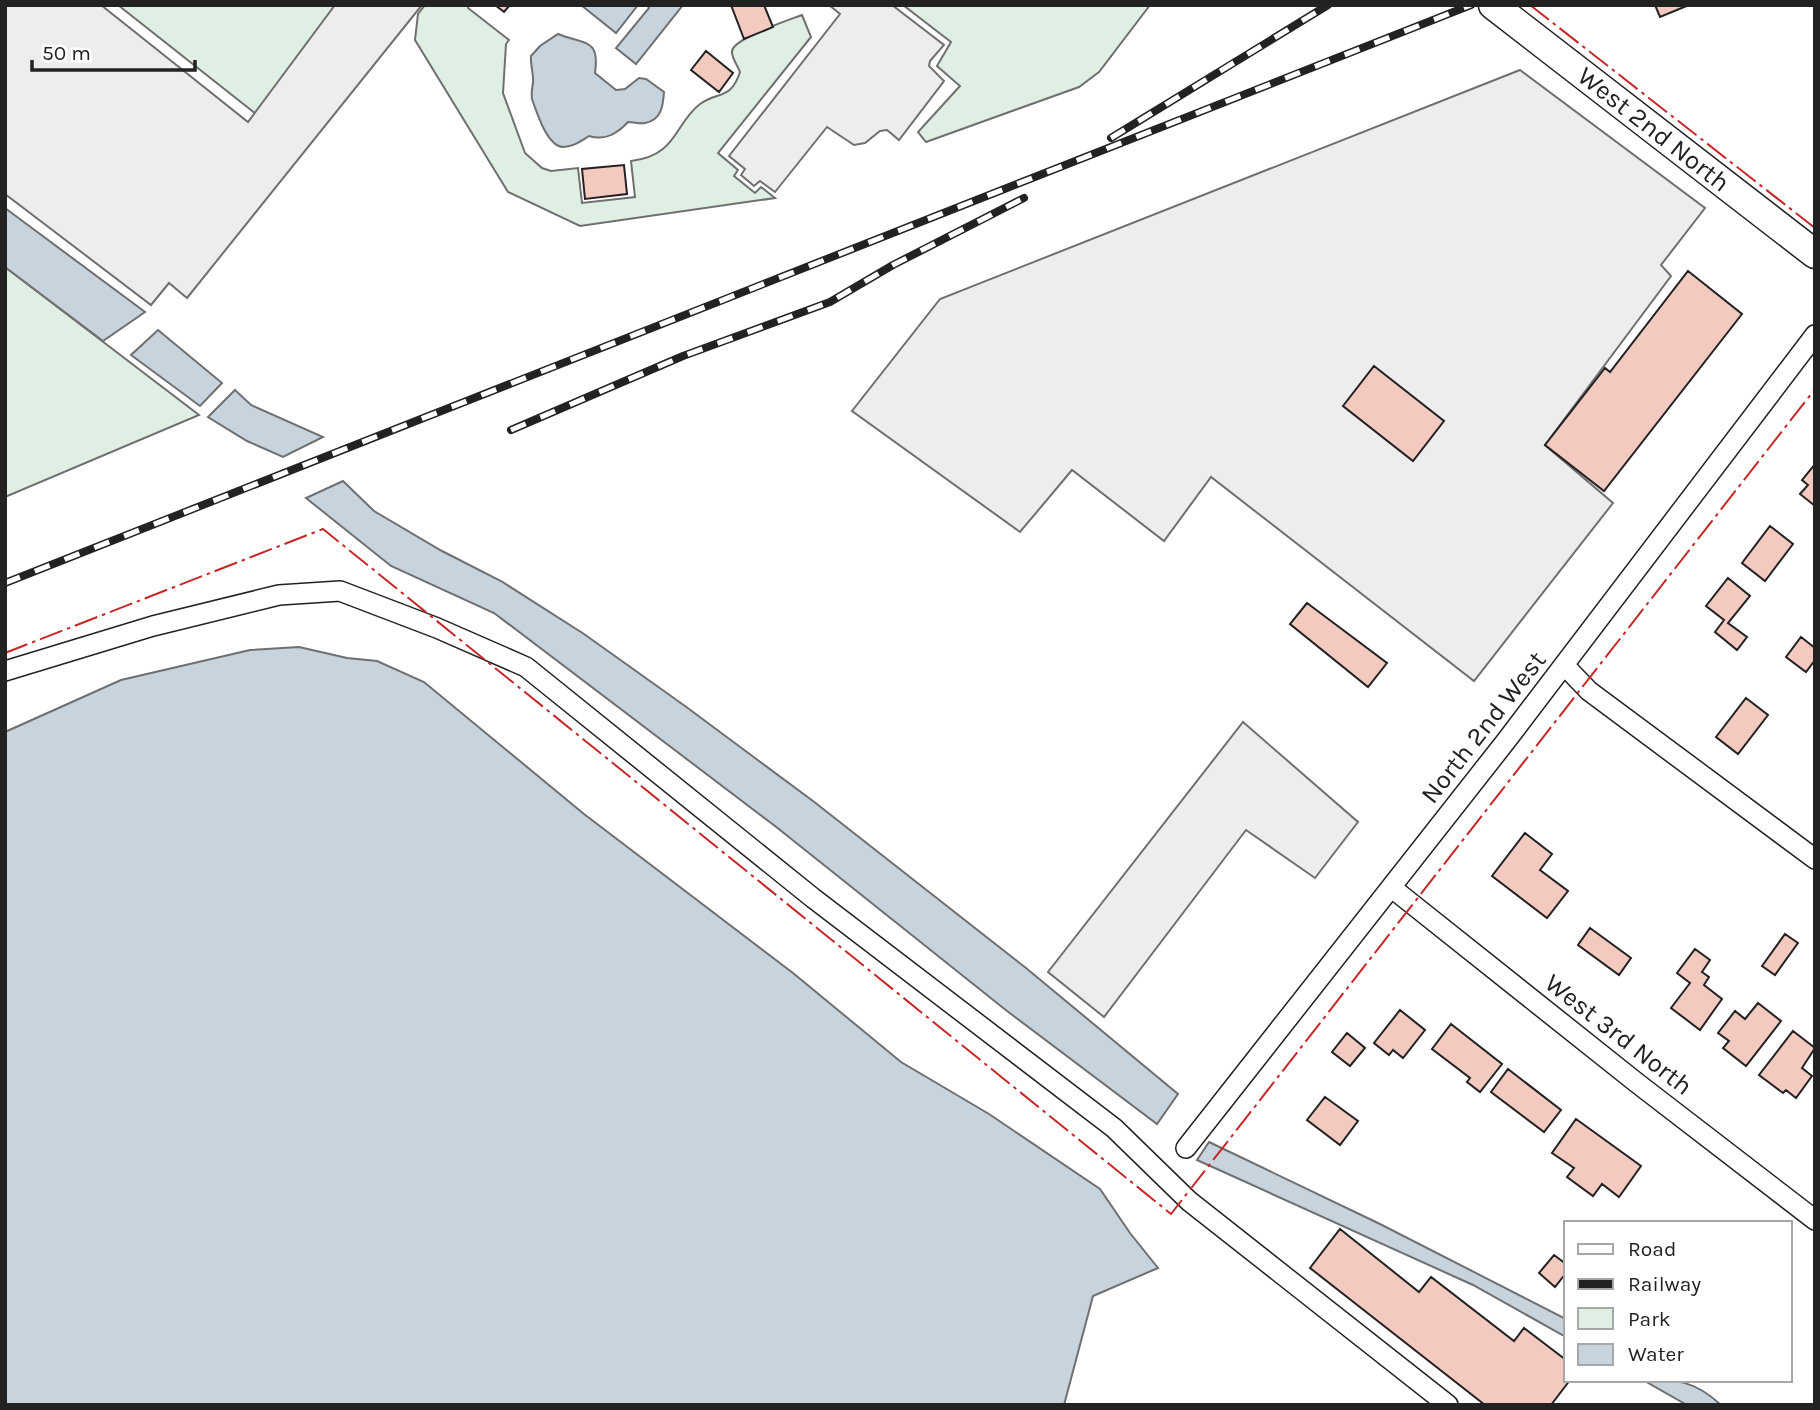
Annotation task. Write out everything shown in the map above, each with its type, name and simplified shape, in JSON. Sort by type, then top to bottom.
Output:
[{"type":"street","name":"West 2nd North","points":[[1493,5],[1815,254]]},
{"type":"street","name":"North 2nd West","points":[[1186,1148],[1392,888],[1815,335]]},
{"type":"street","points":[[5,671],[153,626],[279,595],[340,591],[437,628],[526,667],[813,898],[1114,1128],[1189,1201],[1448,1405]]},
{"type":"street","points":[[1564,665],[1589,691],[1815,859]]},
{"type":"street","name":"West 3rd North","points":[[1392,888],[1637,1083],[1815,1220]]},
{"type":"green space","points":[[118,5],[349,5],[261,118]]},
{"type":"green space","points":[[425,5],[469,5],[468,8],[509,40],[506,44],[503,93],[525,153],[542,168],[551,171],[578,168],[582,203],[635,197],[631,161],[658,153],[673,138],[691,112],[700,104],[732,87],[740,72],[732,53],[735,46],[763,30],[802,15],[811,37],[718,153],[738,170],[734,176],[755,193],[761,187],[775,198],[580,226],[508,192],[415,40],[418,14]]},
{"type":"green space","points":[[903,5],[1150,5],[1099,72],[1079,87],[926,142],[918,132],[960,86],[937,66],[951,42]]},
{"type":"green space","points":[[5,267],[199,415],[5,497]]},
{"type":"shaded area","points":[[5,5],[101,5],[248,122],[335,5],[422,5],[187,298],[169,283],[151,305],[5,194]]},
{"type":"shaded area","points":[[829,5],[892,5],[944,45],[929,66],[944,81],[899,140],[887,130],[880,131],[865,143],[854,145],[827,127],[775,192],[760,181],[754,186],[741,175],[745,169],[729,156],[840,14]]},
{"type":"shaded area","points":[[1520,70],[1705,208],[1661,265],[1671,276],[1545,445],[1613,503],[1474,681],[1211,477],[1164,541],[1072,470],[1020,532],[852,411],[940,299]]},
{"type":"shaded area","points":[[1243,722],[1358,822],[1315,878],[1246,830],[1104,1017],[1048,972]]},
{"type":"water","points":[[581,5],[638,5],[616,33]]},
{"type":"water","points":[[647,5],[683,5],[636,64],[616,48],[649,8]]},
{"type":"water","points":[[558,34],[593,48],[595,73],[616,90],[625,89],[639,78],[646,79],[664,92],[662,107],[655,119],[645,123],[628,122],[610,135],[600,138],[589,136],[570,146],[563,147],[552,141],[543,128],[532,99],[531,56]]},
{"type":"water","points":[[5,208],[145,312],[103,341],[5,267]]},
{"type":"water","points":[[158,330],[222,383],[200,406],[131,355]]},
{"type":"water","points":[[235,390],[251,405],[323,437],[283,457],[247,441],[208,417]]},
{"type":"water","points":[[343,481],[374,511],[442,551],[501,581],[584,634],[685,706],[813,801],[1026,968],[1178,1094],[1157,1124],[1007,1011],[775,826],[494,613],[391,566],[306,498]]},
{"type":"water","points":[[299,647],[347,658],[377,661],[424,682],[584,814],[793,973],[901,1062],[989,1114],[1100,1189],[1158,1268],[1093,1296],[1064,1405],[5,1405],[5,732],[121,680],[250,650]]},
{"type":"water","points":[[1209,1142],[1380,1224],[1564,1318],[1564,1336],[1473,1285],[1197,1160]]},
{"type":"water","points":[[1647,1382],[1685,1383],[1694,1386],[1721,1405],[1687,1405]]},
{"type":"building","points":[[495,5],[510,5],[504,12]]},
{"type":"building","points":[[731,5],[764,5],[773,27],[744,39]]},
{"type":"building","points":[[1655,5],[1689,5],[1660,17]]},
{"type":"building","points":[[706,51],[733,73],[719,92],[691,70]]},
{"type":"building","points":[[624,165],[627,194],[585,199],[582,169]]},
{"type":"building","points":[[1688,271],[1742,314],[1604,491],[1545,445],[1605,368],[1610,372]]},
{"type":"building","points":[[1374,366],[1444,421],[1413,461],[1343,406]]},
{"type":"building","points":[[1815,464],[1815,506],[1800,494],[1808,485],[1802,480]]},
{"type":"building","points":[[1770,526],[1793,544],[1765,581],[1742,563]]},
{"type":"building","points":[[1728,578],[1750,596],[1728,623],[1747,637],[1737,650],[1715,632],[1724,620],[1706,606]]},
{"type":"building","points":[[1307,603],[1387,663],[1368,687],[1290,624]]},
{"type":"building","points":[[1801,637],[1815,648],[1815,660],[1806,672],[1786,657]]},
{"type":"building","points":[[1746,698],[1768,715],[1738,754],[1716,737]]},
{"type":"building","points":[[1525,833],[1552,854],[1540,870],[1568,891],[1547,918],[1492,876]]},
{"type":"building","points":[[1590,928],[1631,958],[1619,975],[1578,945]]},
{"type":"building","points":[[1785,934],[1798,943],[1775,975],[1762,966]]},
{"type":"building","points":[[1695,949],[1710,960],[1702,972],[1709,977],[1704,985],[1722,999],[1700,1030],[1671,1008],[1690,983],[1677,973]]},
{"type":"building","points":[[1758,1003],[1781,1021],[1746,1066],[1723,1048],[1729,1041],[1718,1033],[1735,1011],[1745,1019]]},
{"type":"building","points":[[1400,1010],[1425,1030],[1403,1058],[1393,1050],[1389,1055],[1374,1043]]},
{"type":"building","points":[[1451,1024],[1502,1064],[1480,1092],[1467,1082],[1470,1078],[1432,1049]]},
{"type":"building","points":[[1793,1031],[1815,1048],[1802,1068],[1812,1076],[1796,1098],[1786,1090],[1783,1093],[1759,1075]]},
{"type":"building","points":[[1347,1033],[1365,1048],[1350,1066],[1332,1052]]},
{"type":"building","points":[[1508,1069],[1561,1110],[1544,1132],[1491,1092]]},
{"type":"building","points":[[1325,1097],[1358,1121],[1340,1145],[1307,1120]]},
{"type":"building","points":[[1576,1119],[1641,1166],[1619,1197],[1602,1184],[1593,1196],[1567,1177],[1574,1168],[1552,1153]]},
{"type":"building","points":[[1340,1229],[1419,1292],[1431,1277],[1514,1341],[1524,1328],[1564,1358],[1564,1382],[1568,1382],[1551,1405],[1485,1405],[1310,1268]]},
{"type":"building","points":[[1554,1255],[1564,1262],[1564,1276],[1555,1287],[1539,1273]]},
{"type":"railway","points":[[1111,138],[1328,5]]},
{"type":"railway","points":[[5,583],[1471,5]]},
{"type":"railway","points":[[511,430],[683,356],[830,302],[893,265],[1024,198]]},
{"type":"power","points":[[1530,5],[1815,228]]},
{"type":"power","points":[[5,653],[323,529],[1171,1214],[1815,389]]}]
